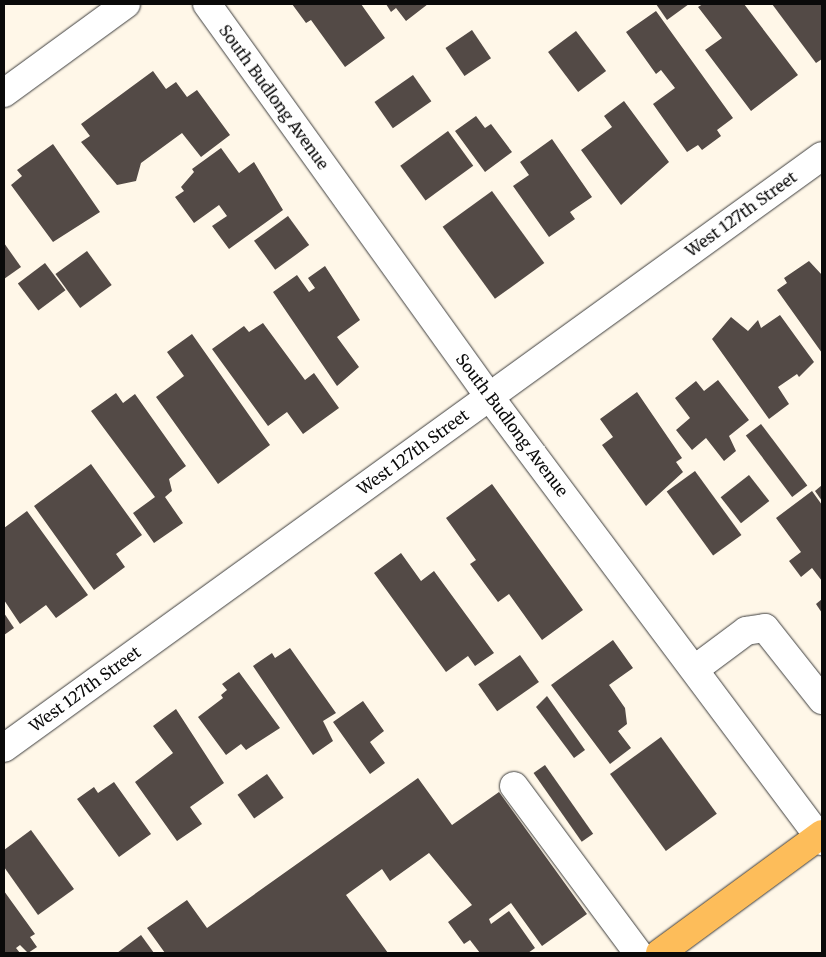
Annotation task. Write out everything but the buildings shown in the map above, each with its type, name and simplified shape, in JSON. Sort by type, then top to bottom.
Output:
[{"type":"main road","points":[[660,953],[821,837]]},
{"type":"street","points":[[4,93],[126,4]]},
{"type":"street","name":"South Budlong Avenue","points":[[207,4],[489,396],[821,837]]},
{"type":"street","name":"West 127th Street","points":[[4,748],[822,156]]},
{"type":"street","points":[[695,669],[746,631],[765,628],[822,700]]},
{"type":"street","points":[[514,786],[638,953]]}]
